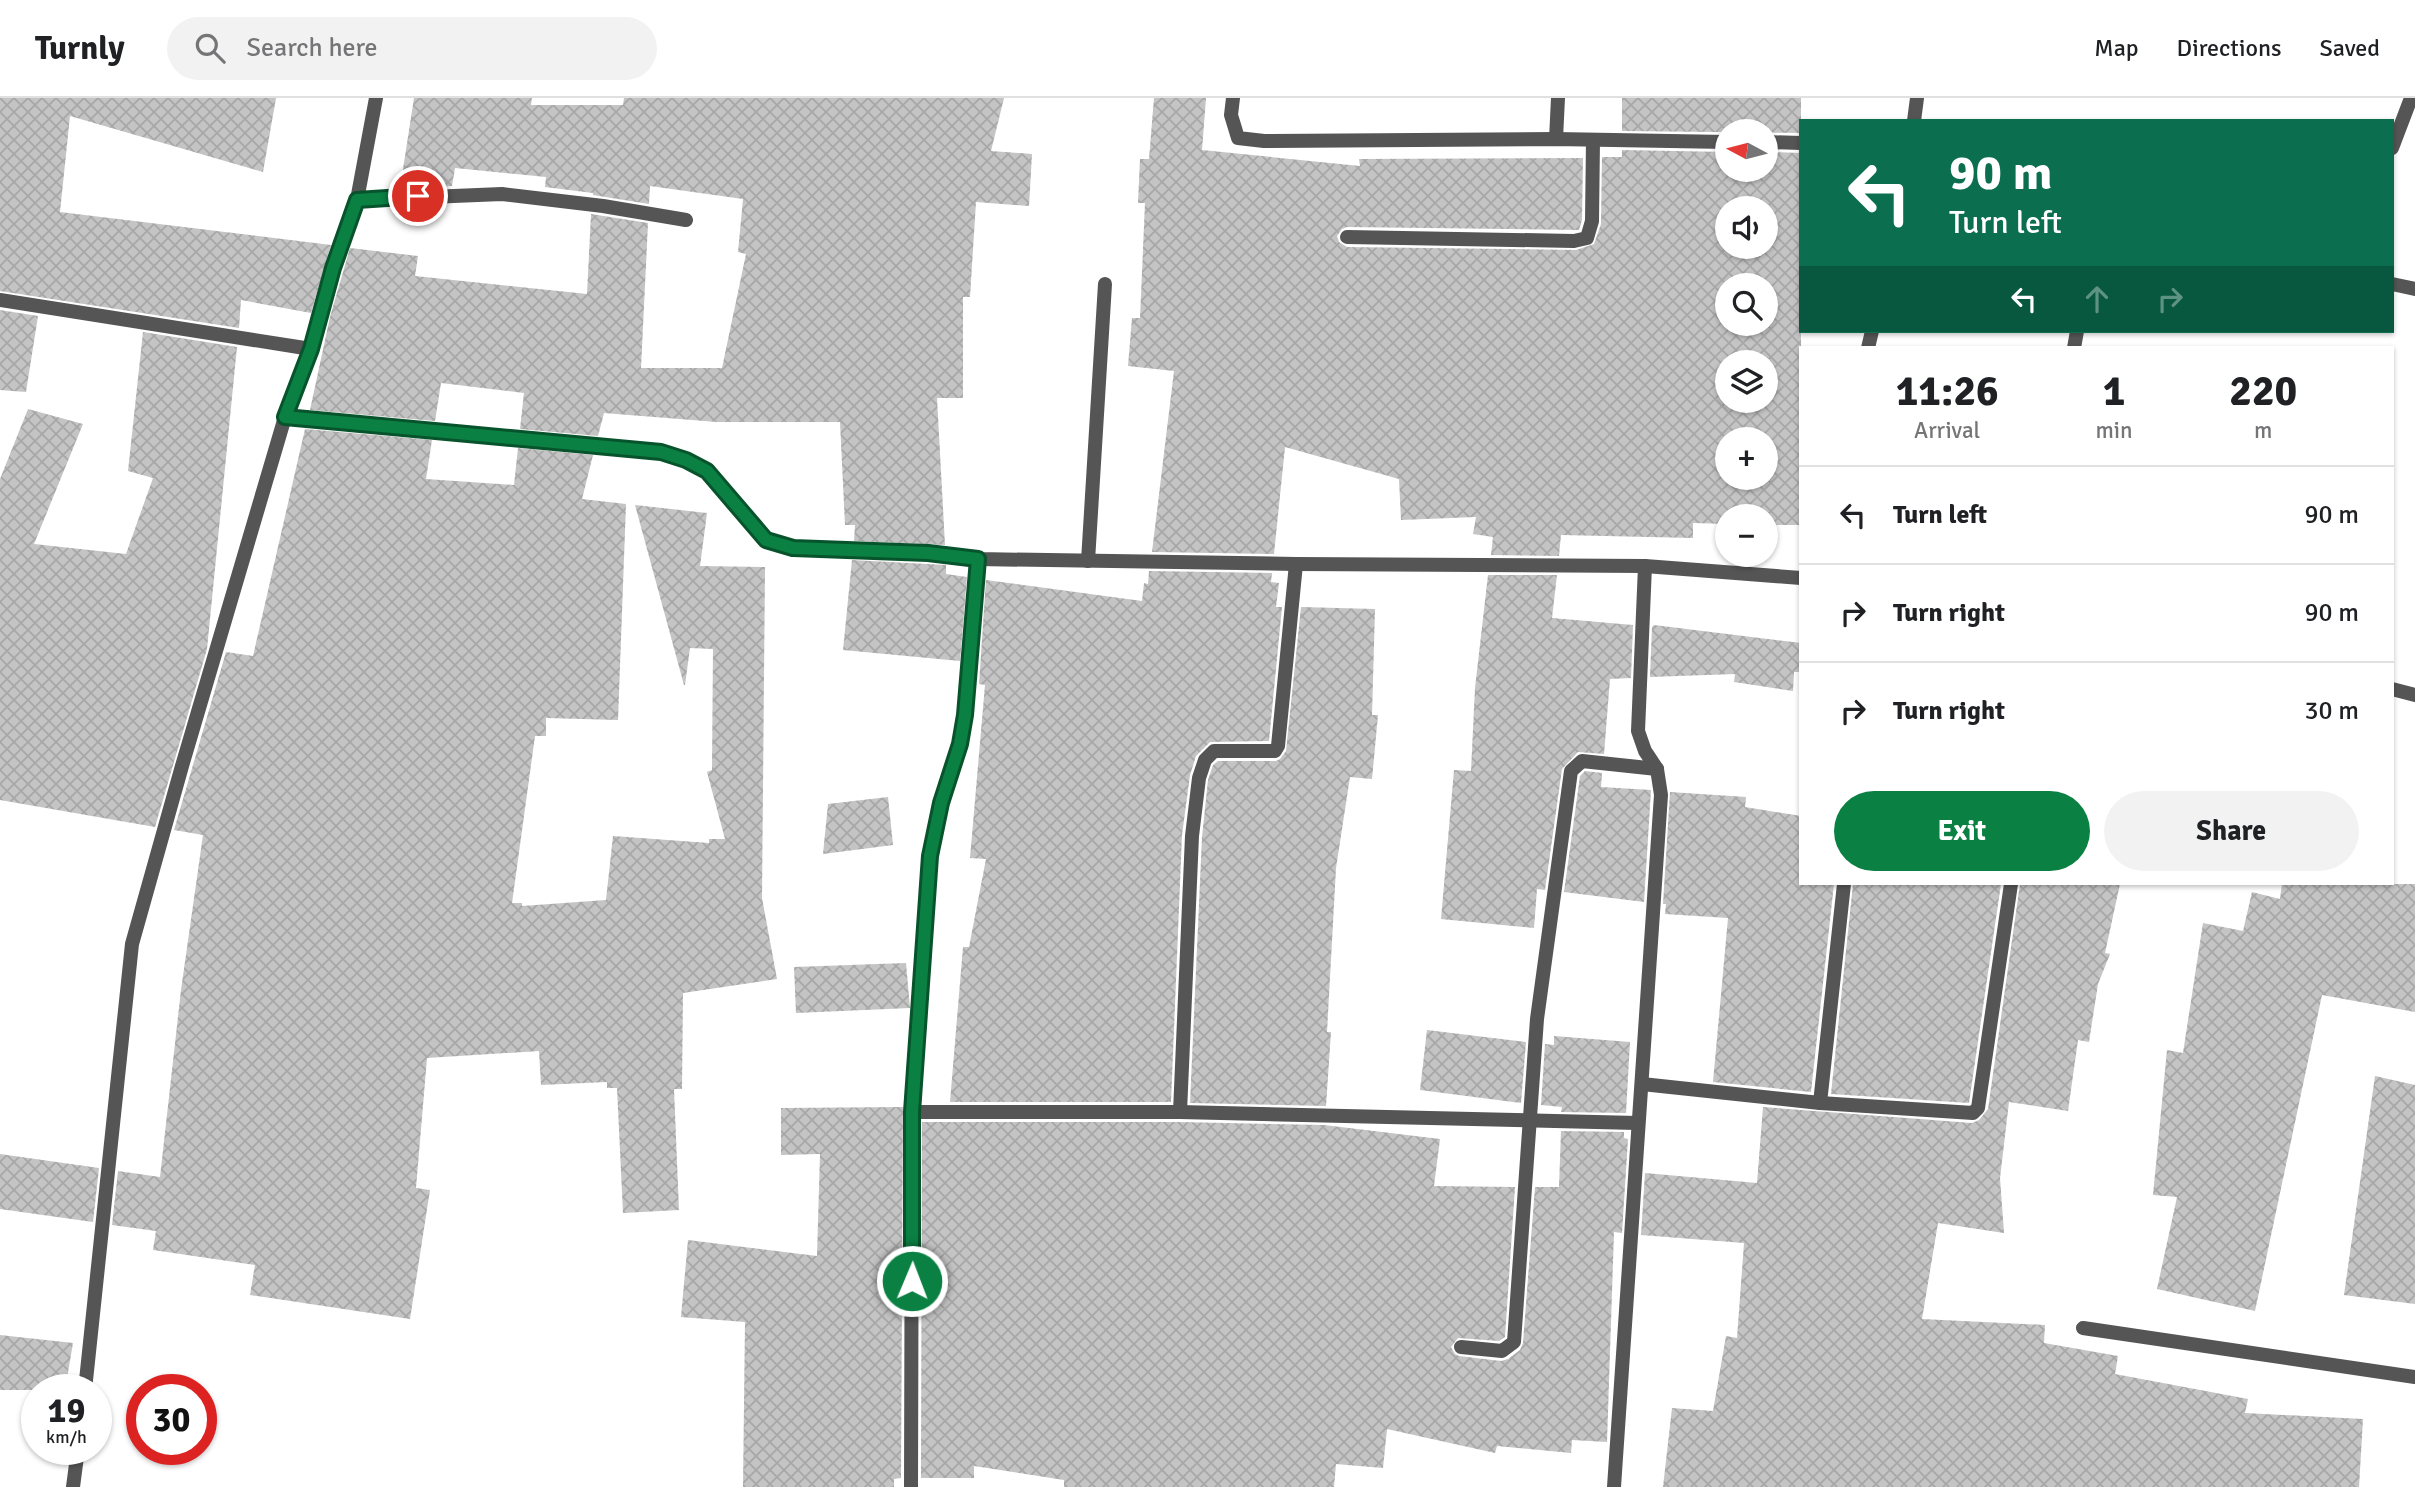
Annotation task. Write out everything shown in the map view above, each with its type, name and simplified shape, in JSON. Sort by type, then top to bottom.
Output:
[{"type":"street","points":[[87,1374],[132,944],[185,753],[285,417],[311,349],[333,268],[357,200],[376,98]]},
{"type":"street","points":[[1233,98],[1231,115],[1238,138],[1264,141],[1556,139],[1715,142]]},
{"type":"street","points":[[1556,139],[1558,98]]},
{"type":"street","points":[[1914,119],[1917,98]]},
{"type":"street","points":[[2394,143],[2411,98]]},
{"type":"street","points":[[1347,237],[1574,241],[1587,238],[1592,221],[1593,140]]},
{"type":"street","points":[[1778,142],[1799,143]]},
{"type":"street","points":[[357,200],[502,194],[603,206],[686,220]]},
{"type":"street","points":[[1088,561],[1105,284]]},
{"type":"street","points":[[2394,284],[2415,289]]},
{"type":"street","points":[[0,300],[311,349]]},
{"type":"street","points":[[285,417],[661,452],[686,460],[707,471],[766,540],[793,548],[928,553],[978,559],[1645,566],[1799,578]]},
{"type":"street","points":[[911,1487],[912,1112],[930,856],[941,803],[960,744],[965,715],[978,559]]},
{"type":"street","points":[[1181,1112],[1192,836],[1199,778],[1205,760],[1213,751],[1275,751],[1278,746],[1296,564]]},
{"type":"street","points":[[1614,1487],[1661,795],[1657,769],[1645,751],[1638,731],[1645,566]]},
{"type":"street","points":[[2394,690],[2415,695]]},
{"type":"street","points":[[1461,1348],[1502,1351],[1514,1342],[1538,1019],[1571,771],[1582,761],[1657,769]]},
{"type":"street","points":[[1820,1103],[1844,885]]},
{"type":"street","points":[[1642,1084],[1820,1103],[1973,1113],[1978,1108],[2011,885]]},
{"type":"street","points":[[912,1112],[1181,1112],[1637,1123]]},
{"type":"street","points":[[2083,1328],[2415,1377]]},
{"type":"street","points":[[73,1487],[76,1465]]},
{"type":"building","points":[[0,98],[276,98],[263,172],[70,116],[60,212],[331,245],[311,313],[241,300],[239,328],[0,291]]},
{"type":"building","points":[[414,98],[532,98],[531,105],[623,105],[624,98],[1004,98],[991,151],[1032,154],[1029,206],[976,202],[970,297],[963,297],[963,398],[937,398],[945,545],[854,541],[855,525],[845,525],[840,422],[717,422],[604,413],[598,436],[520,429],[524,393],[441,383],[435,421],[310,410],[330,317],[350,248],[418,256],[415,276],[587,294],[591,214],[648,223],[641,368],[722,368],[746,254],[738,252],[743,199],[650,186],[649,204],[545,187],[546,177],[455,168],[452,186],[434,187],[401,182]]},
{"type":"building","points":[[1154,98],[1206,98],[1202,150],[1360,166],[1359,159],[1583,158],[1582,220],[1579,230],[1347,227],[1337,236],[1339,242],[1347,247],[1576,250],[1594,244],[1601,224],[1602,157],[1622,157],[1622,150],[1715,152],[1715,182],[1778,182],[1778,152],[1799,153],[1799,525],[1778,525],[1778,504],[1715,504],[1715,524],[1693,523],[1693,538],[1561,535],[1559,556],[1491,555],[1493,537],[1473,534],[1476,517],[1401,520],[1399,479],[1285,447],[1274,554],[1152,552],[1174,371],[1128,366],[1132,318],[1140,318],[1145,203],[1138,203],[1140,159],[1149,159]]},
{"type":"building","points":[[1622,98],[1801,98],[1799,133],[1778,133],[1778,119],[1715,119],[1715,132],[1622,131]]},
{"type":"building","points":[[0,310],[38,316],[26,392],[0,390]]},
{"type":"building","points":[[143,332],[237,347],[207,649],[155,827],[0,800],[0,479],[28,409],[83,424],[34,544],[126,554],[153,478],[128,471]]},
{"type":"building","points":[[305,429],[432,440],[426,479],[514,485],[518,448],[593,455],[582,499],[626,504],[618,720],[546,718],[546,736],[535,736],[512,903],[522,903],[522,906],[606,900],[613,836],[709,843],[709,839],[725,839],[707,772],[712,770],[713,649],[690,648],[684,685],[635,505],[707,513],[700,566],[765,567],[762,898],[777,979],[683,993],[682,1089],[674,1089],[679,1210],[623,1213],[617,1088],[607,1088],[607,1082],[541,1085],[539,1051],[427,1058],[416,1188],[430,1190],[410,1319],[250,1295],[255,1265],[153,1250],[156,1231],[112,1225],[118,1171],[160,1177],[181,990],[203,835],[174,830],[226,652],[253,656]]},
{"type":"building","points":[[852,560],[946,565],[946,574],[967,577],[960,661],[843,650]]},
{"type":"building","points":[[1149,571],[1272,573],[1271,582],[1279,583],[1276,607],[1282,607],[1269,741],[1210,742],[1196,756],[1190,775],[1182,835],[1171,1102],[950,1102],[963,947],[969,947],[986,859],[970,858],[985,685],[979,684],[986,580],[1142,601],[1144,583],[1148,584]]},
{"type":"building","points":[[1488,575],[1557,575],[1552,618],[1633,625],[1631,678],[1610,679],[1604,754],[1578,752],[1562,769],[1545,890],[1537,889],[1534,928],[1441,919],[1454,770],[1471,771],[1475,688]]},
{"type":"building","points":[[1301,607],[1375,609],[1372,715],[1378,715],[1372,779],[1350,777],[1336,868],[1327,1032],[1331,1032],[1326,1106],[1190,1103],[1202,837],[1208,780],[1213,765],[1218,761],[1276,761],[1286,751]]},
{"type":"building","points":[[1654,625],[1799,643],[1799,672],[1794,672],[1793,691],[1734,682],[1735,674],[1650,677]]},
{"type":"building","points":[[1585,771],[1602,773],[1601,787],[1651,790],[1644,902],[1564,892],[1580,776]]},
{"type":"building","points":[[1670,792],[1746,797],[1745,807],[1799,816],[1799,885],[1834,885],[1811,1092],[1713,1082],[1728,918],[1665,914],[1666,904],[1663,904]]},
{"type":"building","points":[[888,797],[893,845],[823,854],[828,804]]},
{"type":"building","points":[[2415,884],[2415,1012],[2322,995],[2255,1311],[2157,1289],[2177,1197],[2153,1195],[2167,1050],[2183,1053],[2203,923],[2243,931],[2252,892],[2280,899],[2282,885]]},
{"type":"building","points":[[1853,885],[2001,885],[1969,1103],[1831,1094]]},
{"type":"building","points":[[2020,885],[2120,885],[2105,953],[2110,954],[2098,984],[2089,1042],[2078,1040],[2068,1111],[2009,1102],[2000,1178],[2004,1233],[1938,1223],[1922,1319],[2045,1325],[2044,1343],[2118,1356],[2115,1374],[2248,1399],[2245,1413],[2363,1419],[2359,1487],[1663,1487],[1672,1408],[1713,1411],[1726,1336],[1737,1338],[1744,1243],[1641,1235],[1645,1173],[1757,1183],[1763,1107],[1972,1123],[1979,1120],[1988,1109]]},
{"type":"building","points":[[906,963],[910,1008],[796,1013],[794,967]]},
{"type":"building","points":[[1427,1030],[1526,1042],[1521,1103],[1420,1090]]},
{"type":"building","points":[[1554,1036],[1630,1042],[1626,1113],[1561,1112],[1562,1107],[1541,1105],[1545,1044],[1554,1045]]},
{"type":"building","points":[[2375,1076],[2415,1085],[2415,1304],[2344,1295]]},
{"type":"building","points":[[903,1107],[901,1478],[894,1479],[894,1487],[743,1487],[745,1322],[681,1317],[688,1240],[817,1256],[820,1154],[781,1155],[781,1108]]},
{"type":"building","points":[[922,1122],[1324,1125],[1440,1139],[1434,1186],[1515,1187],[1505,1337],[1499,1341],[1458,1338],[1451,1347],[1459,1356],[1501,1361],[1520,1350],[1523,1343],[1535,1187],[1559,1187],[1561,1131],[1624,1132],[1624,1138],[1628,1139],[1622,1233],[1614,1232],[1607,1442],[1572,1440],[1571,1453],[1497,1446],[1495,1453],[1387,1429],[1383,1468],[1336,1464],[1334,1487],[1064,1487],[1064,1480],[974,1466],[974,1478],[921,1478]]},
{"type":"building","points":[[0,1154],[99,1168],[93,1222],[0,1209]]},
{"type":"building","points":[[0,1335],[73,1343],[68,1374],[21,1374],[21,1390],[0,1390]]},
{"type":"route","points":[[418,196],[357,200],[333,268],[311,349],[285,417],[661,452],[686,460],[707,471],[766,540],[779,545],[793,548],[928,553],[978,559],[965,715],[960,744],[941,803],[930,856],[912,1112],[912,1281]]}]
